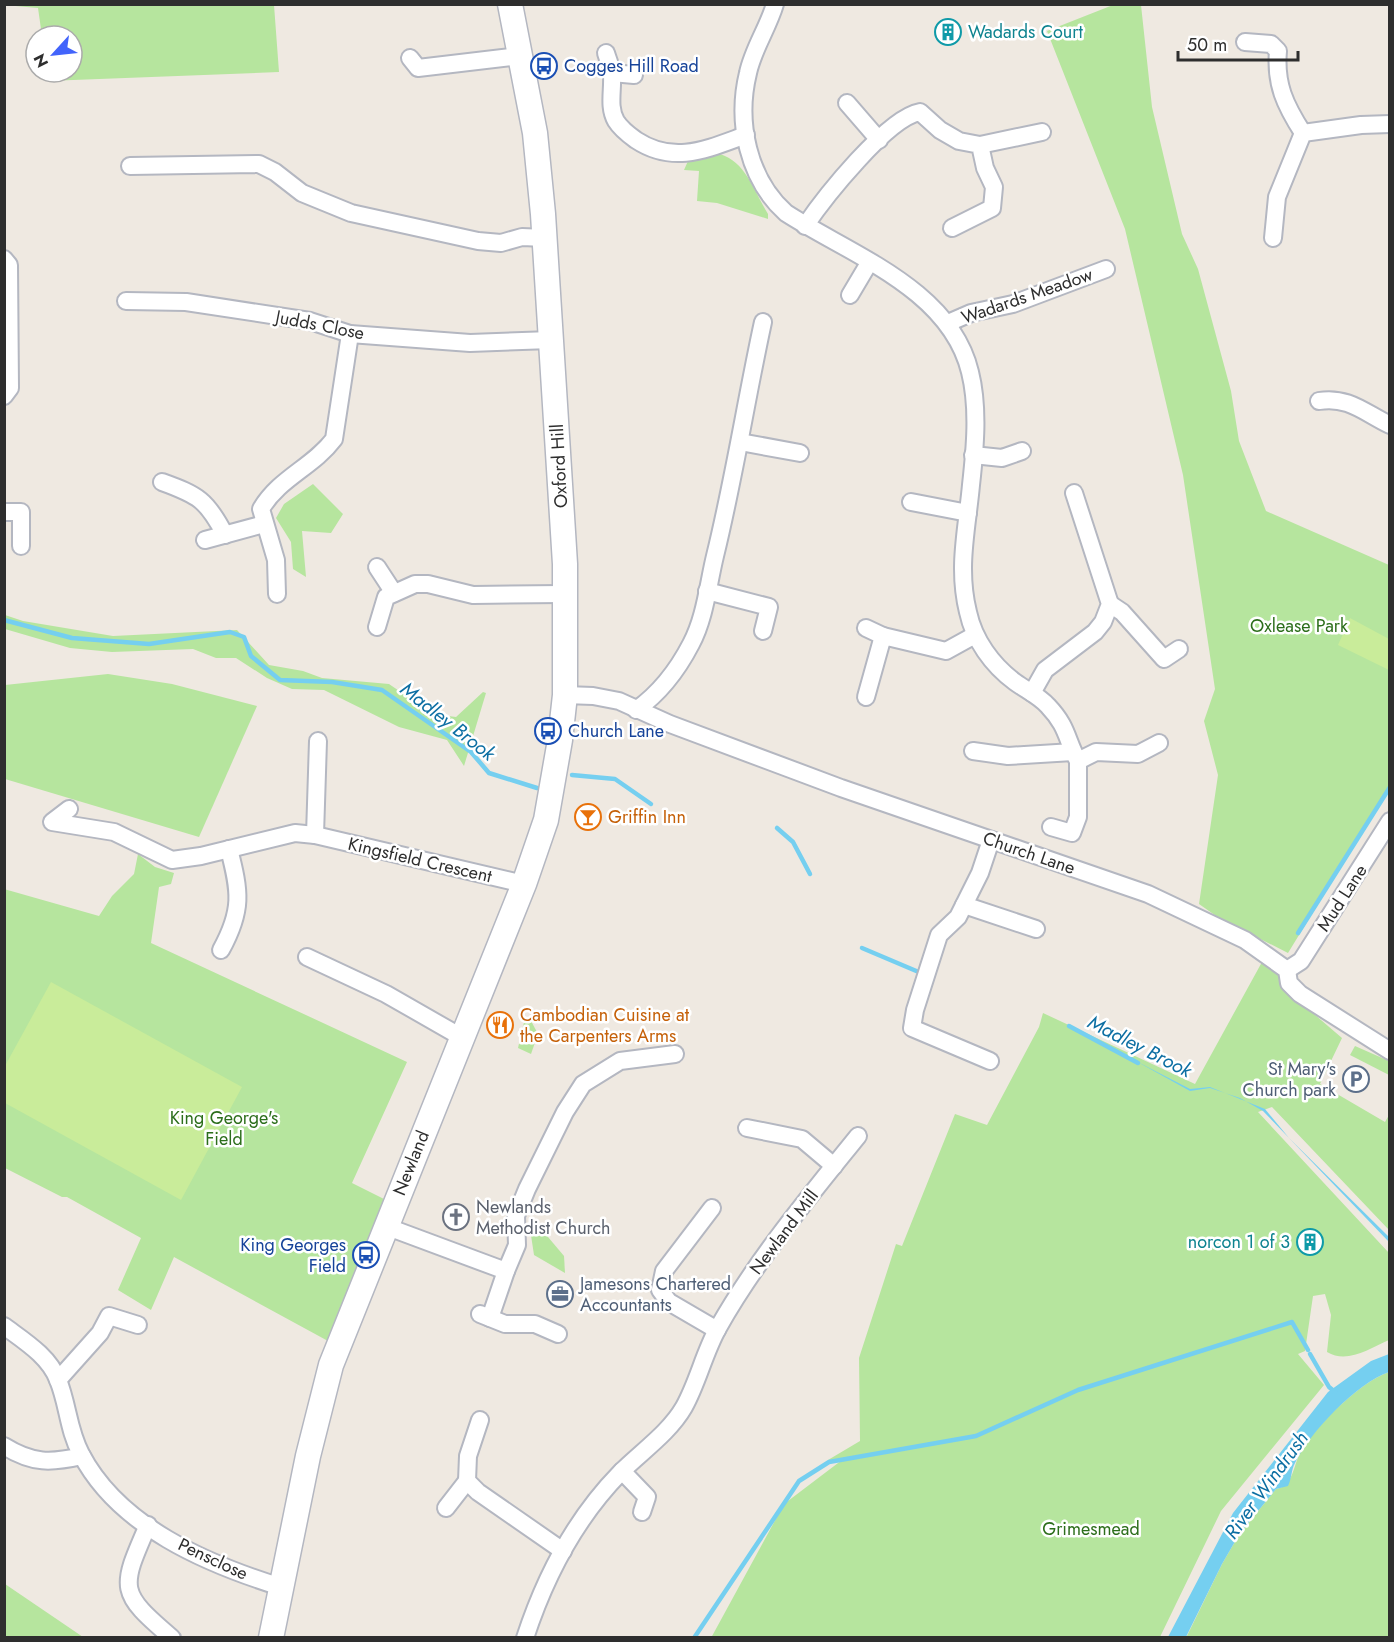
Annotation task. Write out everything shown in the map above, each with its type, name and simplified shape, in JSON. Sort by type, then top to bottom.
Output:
[{"type":"main road","name":"Oxford Hill","points":[[510,4],[535,133],[545,238],[564,554],[565,695]]},
{"type":"main road","name":"Newland","points":[[271,1638],[319,1406],[331,1365],[524,884],[546,820],[565,695]]},
{"type":"street","name":"Wadards Meadow","points":[[775,4],[748,72],[744,97],[746,135],[751,162],[761,185],[771,200],[805,226],[869,262],[913,291],[948,323],[970,371],[974,394],[973,455],[961,564],[963,588],[975,635],[998,668],[1047,705],[1063,724],[1070,737],[1075,757],[1078,817],[1072,833],[1051,827]]},
{"type":"street","points":[[1245,42],[1271,44],[1278,51],[1276,72],[1280,92],[1303,133]]},
{"type":"street","points":[[606,53],[612,73],[611,103],[616,121],[628,134],[651,150],[674,155],[711,147],[746,135]]},
{"type":"street","points":[[410,58],[418,68],[520,56]]},
{"type":"street","points":[[612,73],[634,75]]},
{"type":"street","points":[[847,103],[879,140]]},
{"type":"street","points":[[805,226],[828,192],[879,140],[912,113],[920,112],[940,130],[958,141],[980,145],[1042,132]]},
{"type":"street","points":[[1303,133],[1361,125],[1389,124]]},
{"type":"street","points":[[1273,238],[1277,197],[1303,133]]},
{"type":"street","points":[[952,228],[992,208],[994,187],[985,168],[980,145]]},
{"type":"street","points":[[130,166],[258,165],[275,172],[302,193],[351,213],[478,241],[501,243],[522,237],[545,238]]},
{"type":"street","points":[[4,259],[9,265],[10,315],[10,388],[4,396]]},
{"type":"street","points":[[850,295],[869,262]]},
{"type":"street","name":"Wadards Meadow","points":[[948,323],[971,313],[1013,304],[1106,269]]},
{"type":"street","name":"Judds Close","points":[[126,301],[186,302],[310,321],[350,334],[471,343],[551,340]]},
{"type":"street","points":[[636,710],[657,696],[692,644],[703,614],[763,322]]},
{"type":"street","points":[[277,594],[276,560],[261,509],[270,494],[291,474],[323,453],[334,439],[350,334]]},
{"type":"street","points":[[1319,401],[1333,398],[1348,401],[1389,425]]},
{"type":"street","points":[[740,442],[800,453]]},
{"type":"street","points":[[973,455],[1002,458],[1022,451]]},
{"type":"street","points":[[162,482],[194,494],[213,512],[225,535]]},
{"type":"street","points":[[1074,493],[1110,604],[1122,612],[1164,659],[1179,649]]},
{"type":"street","points":[[911,502],[968,513]]},
{"type":"street","points":[[16,508],[21,546]]},
{"type":"street","points":[[205,540],[264,524]]},
{"type":"street","points":[[377,567],[394,592]]},
{"type":"street","points":[[378,627],[386,597],[415,584],[428,584],[473,595],[563,594]]},
{"type":"street","points":[[707,591],[769,607],[763,631]]},
{"type":"street","points":[[1032,693],[1045,670],[1095,632],[1110,604]]},
{"type":"street","points":[[866,628],[883,636],[946,651],[975,635]]},
{"type":"street","points":[[866,697],[883,636]]},
{"type":"street","name":"Church Lane","points":[[565,695],[593,696],[619,701],[636,710],[830,784],[1148,894],[1245,940],[1287,970],[1289,982],[1300,994],[1389,1051]]},
{"type":"street","points":[[315,835],[318,741]]},
{"type":"street","points":[[973,751],[1008,756],[1075,757],[1096,752],[1138,754],[1159,743]]},
{"type":"street","name":"Kingsfield Crescent","points":[[69,809],[52,822],[114,831],[172,860],[295,833],[315,835],[524,884]]},
{"type":"street","name":"Mud Lane","points":[[1287,970],[1301,961],[1389,821]]},
{"type":"street","points":[[990,1060],[912,1028],[915,1011],[939,935],[958,917],[980,873],[991,840]]},
{"type":"street","points":[[221,950],[234,926],[237,908],[236,873],[229,849]]},
{"type":"street","points":[[964,904],[1036,929]]},
{"type":"street","points":[[307,957],[386,994],[463,1038]]},
{"type":"street","points":[[558,1334],[535,1324],[504,1324],[485,1316],[517,1245],[516,1216],[526,1189],[565,1112],[583,1084],[620,1061],[675,1054]]},
{"type":"street","points":[[747,1128],[802,1139],[834,1166]]},
{"type":"street","name":"Newland Mill","points":[[525,1638],[563,1551],[591,1504],[621,1471],[671,1424],[683,1408],[717,1330],[768,1249],[858,1136]]},
{"type":"street","points":[[712,1208],[664,1271],[660,1290],[669,1302],[717,1330]]},
{"type":"street","points":[[385,1226],[506,1271]]},
{"type":"street","points":[[58,1380],[100,1333],[109,1316],[138,1325]]},
{"type":"street","name":"Pensclose","points":[[4,1326],[48,1363],[58,1380],[70,1431],[82,1456],[108,1491],[148,1526],[219,1566],[281,1587]]},
{"type":"street","points":[[446,1509],[467,1481],[468,1456],[480,1420]]},
{"type":"street","points":[[4,1446],[16,1453],[45,1463],[82,1456]]},
{"type":"street","points":[[621,1471],[647,1497],[642,1512]]},
{"type":"street","points":[[467,1481],[478,1492],[563,1551]]},
{"type":"street","points":[[148,1526],[129,1571],[128,1594],[138,1608],[172,1638]]},
{"type":"green space","points":[[4,5],[274,5],[279,72],[84,80],[84,24],[40,24],[38,8]]},
{"type":"green space","name":"Oxlease Park","points":[[1113,5],[1141,5],[1152,107],[1182,234],[1198,269],[1231,391],[1239,441],[1266,511],[1389,565],[1389,788],[1288,953],[1219,918],[1199,904],[1218,775],[1204,721],[1215,689],[1183,475],[1125,229],[1047,31]]},
{"type":"green space","points":[[715,153],[734,161],[741,168],[753,185],[768,214],[768,219],[717,203],[697,201],[699,171],[684,170],[688,161]]},
{"type":"green space","points":[[313,484],[343,514],[331,533],[302,531],[306,577],[293,569],[291,542],[276,518],[284,504]]},
{"type":"green space","points":[[5,615],[23,621],[113,636],[237,630],[269,665],[303,671],[322,678],[389,684],[433,714],[456,717],[483,692],[486,693],[464,766],[447,740],[399,727],[324,690],[292,689],[267,678],[236,658],[216,658],[193,649],[112,652],[70,648],[5,629]]},
{"type":"green space","points":[[1350,618],[1389,639],[1389,670],[1338,645]]},
{"type":"green space","points":[[108,674],[172,684],[257,706],[199,837],[5,779],[5,685]]},
{"type":"green space","name":"King George's Field","points":[[138,854],[155,867],[174,873],[171,884],[159,887],[151,943],[407,1062],[352,1183],[388,1201],[328,1341],[174,1257],[151,1310],[118,1290],[141,1238],[67,1197],[62,1197],[5,1168],[4,889],[99,916],[112,896],[134,874]]},
{"type":"green space","name":"Grimesmead","points":[[1262,962],[1273,967],[1293,996],[1342,1038],[1320,1084],[1385,1122],[1389,1115],[1389,1230],[1272,1107],[1258,1112],[1389,1253],[1389,1340],[1350,1356],[1327,1352],[1331,1315],[1325,1294],[1313,1296],[1305,1351],[1298,1354],[1324,1385],[1221,1511],[1160,1637],[711,1638],[784,1504],[842,1460],[828,1460],[860,1441],[859,1358],[896,1244],[902,1246],[955,1114],[987,1125],[1039,1027],[1043,1013],[1195,1084]]},
{"type":"green space","points":[[51,982],[242,1087],[181,1200],[5,1103],[5,1066]]},
{"type":"green space","points":[[525,1018],[530,1019],[538,1034],[531,1054],[518,1048]]},
{"type":"green space","points":[[1355,1046],[1389,1061],[1389,1075],[1350,1055]]},
{"type":"green space","points":[[532,1218],[564,1256],[565,1273],[534,1255],[529,1222]]},
{"type":"green space","points":[[1389,1372],[1389,1637],[1186,1638],[1222,1564],[1240,1533],[1276,1489],[1289,1480],[1300,1453],[1316,1430],[1352,1395],[1377,1377]]},
{"type":"green space","points":[[5,1584],[83,1637],[5,1637]]},
{"type":"water","points":[[1134,1060],[1190,1089],[1210,1087],[1225,1093],[1210,1088],[1190,1091]]},
{"type":"water","points":[[1246,1101],[1265,1109],[1289,1138],[1389,1237],[1389,1242],[1263,1111]]},
{"type":"water","name":"River Windrush","points":[[1389,1354],[1389,1372],[1363,1386],[1323,1423],[1295,1463],[1288,1486],[1276,1489],[1240,1533],[1186,1637],[1168,1637],[1233,1513],[1328,1392],[1371,1361]]},
{"type":"waterway","name":"Madley Brook","points":[[4,620],[72,638],[149,644],[230,632],[244,637],[251,656],[280,680],[332,682],[382,690],[471,752],[489,773],[537,788]]},
{"type":"waterway","name":"Madley Brook","points":[[572,775],[615,779],[651,804]]},
{"type":"waterway","points":[[1298,933],[1390,787]]},
{"type":"waterway","name":"Madley Brook","points":[[777,828],[793,842],[810,874]]},
{"type":"waterway","name":"Madley Brook","points":[[862,948],[921,973]]},
{"type":"waterway","name":"Madley Brook","points":[[1069,1026],[1138,1063]]},
{"type":"waterway","points":[[694,1638],[799,1481],[829,1462],[976,1436],[1078,1390],[1292,1322],[1308,1350]]},
{"type":"waterway","points":[[1310,1354],[1329,1387],[1335,1392]]},
{"type":"place","name":"Wadards Court","points":[[948,32]]},
{"type":"place","name":"Cogges Hill Road","points":[[544,66]]},
{"type":"place","name":"Church Lane","points":[[548,731]]},
{"type":"place","name":"Griffin Inn","points":[[588,817]]},
{"type":"place","name":"Cambodian Cuisine at the Carpenters Arms","points":[[500,1025]]},
{"type":"place","name":"St Mary's Church park","points":[[1356,1079]]},
{"type":"place","name":"Newlands Methodist Church","points":[[456,1217]]},
{"type":"place","name":"norcon 1 of 3","points":[[1310,1242]]},
{"type":"place","name":"King Georges Field","points":[[366,1255]]},
{"type":"place","name":"Jamesons Chartered Accountants","points":[[560,1294]]}]
